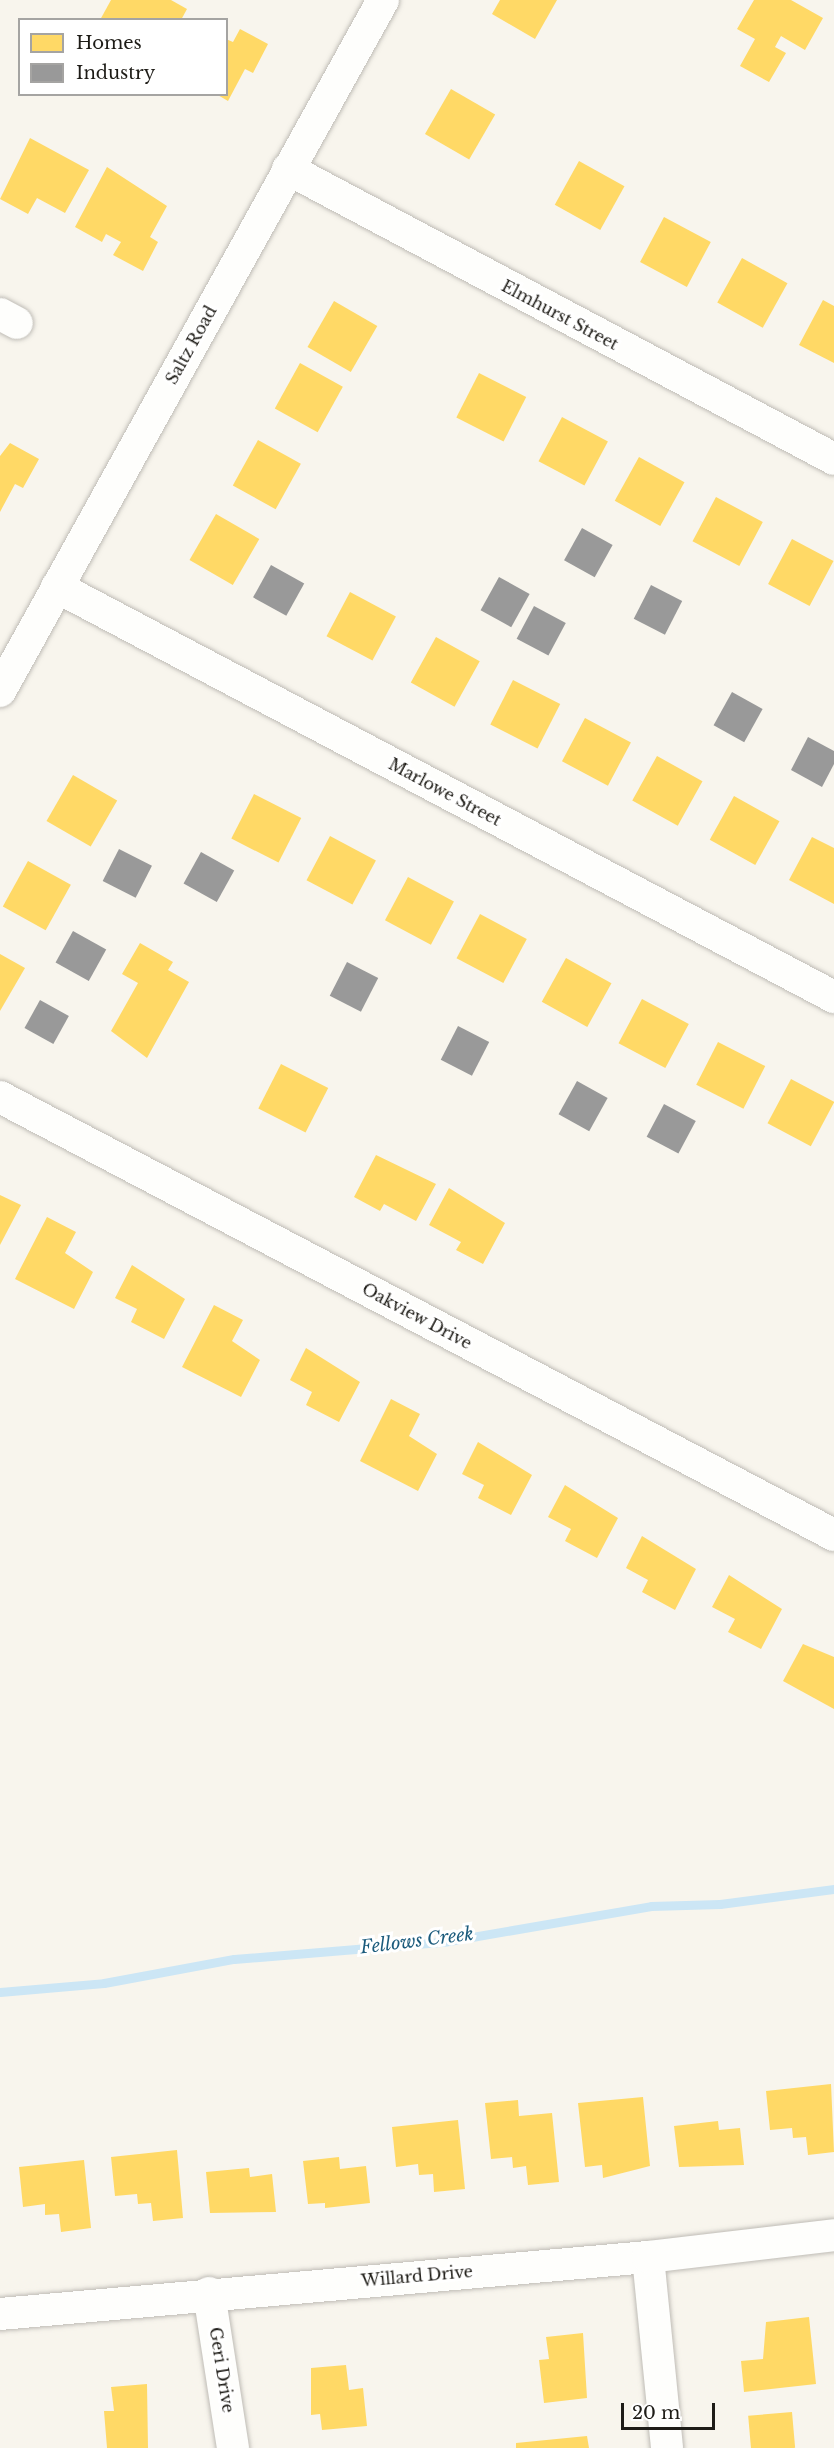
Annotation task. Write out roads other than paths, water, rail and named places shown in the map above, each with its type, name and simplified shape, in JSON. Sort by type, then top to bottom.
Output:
[{"type":"street","name":"Saltz Road","points":[[0,691],[383,0]]},
{"type":"street","name":"Elmhurst Street","points":[[288,169],[834,459]]},
{"type":"street","name":"Marlowe Street","points":[[57,587],[834,997]]},
{"type":"street","name":"Oakview Drive","points":[[0,1096],[834,1535]]},
{"type":"street","name":"Willard Drive","points":[[0,2314],[209,2293],[648,2257],[834,2235]]},
{"type":"street","points":[[648,2257],[667,2448]]},
{"type":"street","name":"Geri Drive","points":[[209,2293],[233,2448]]},
{"type":"waterway","name":"Fellows Creek","points":[[0,1992],[104,1983],[234,1959],[443,1942],[651,1906],[720,1904],[834,1889]]}]
